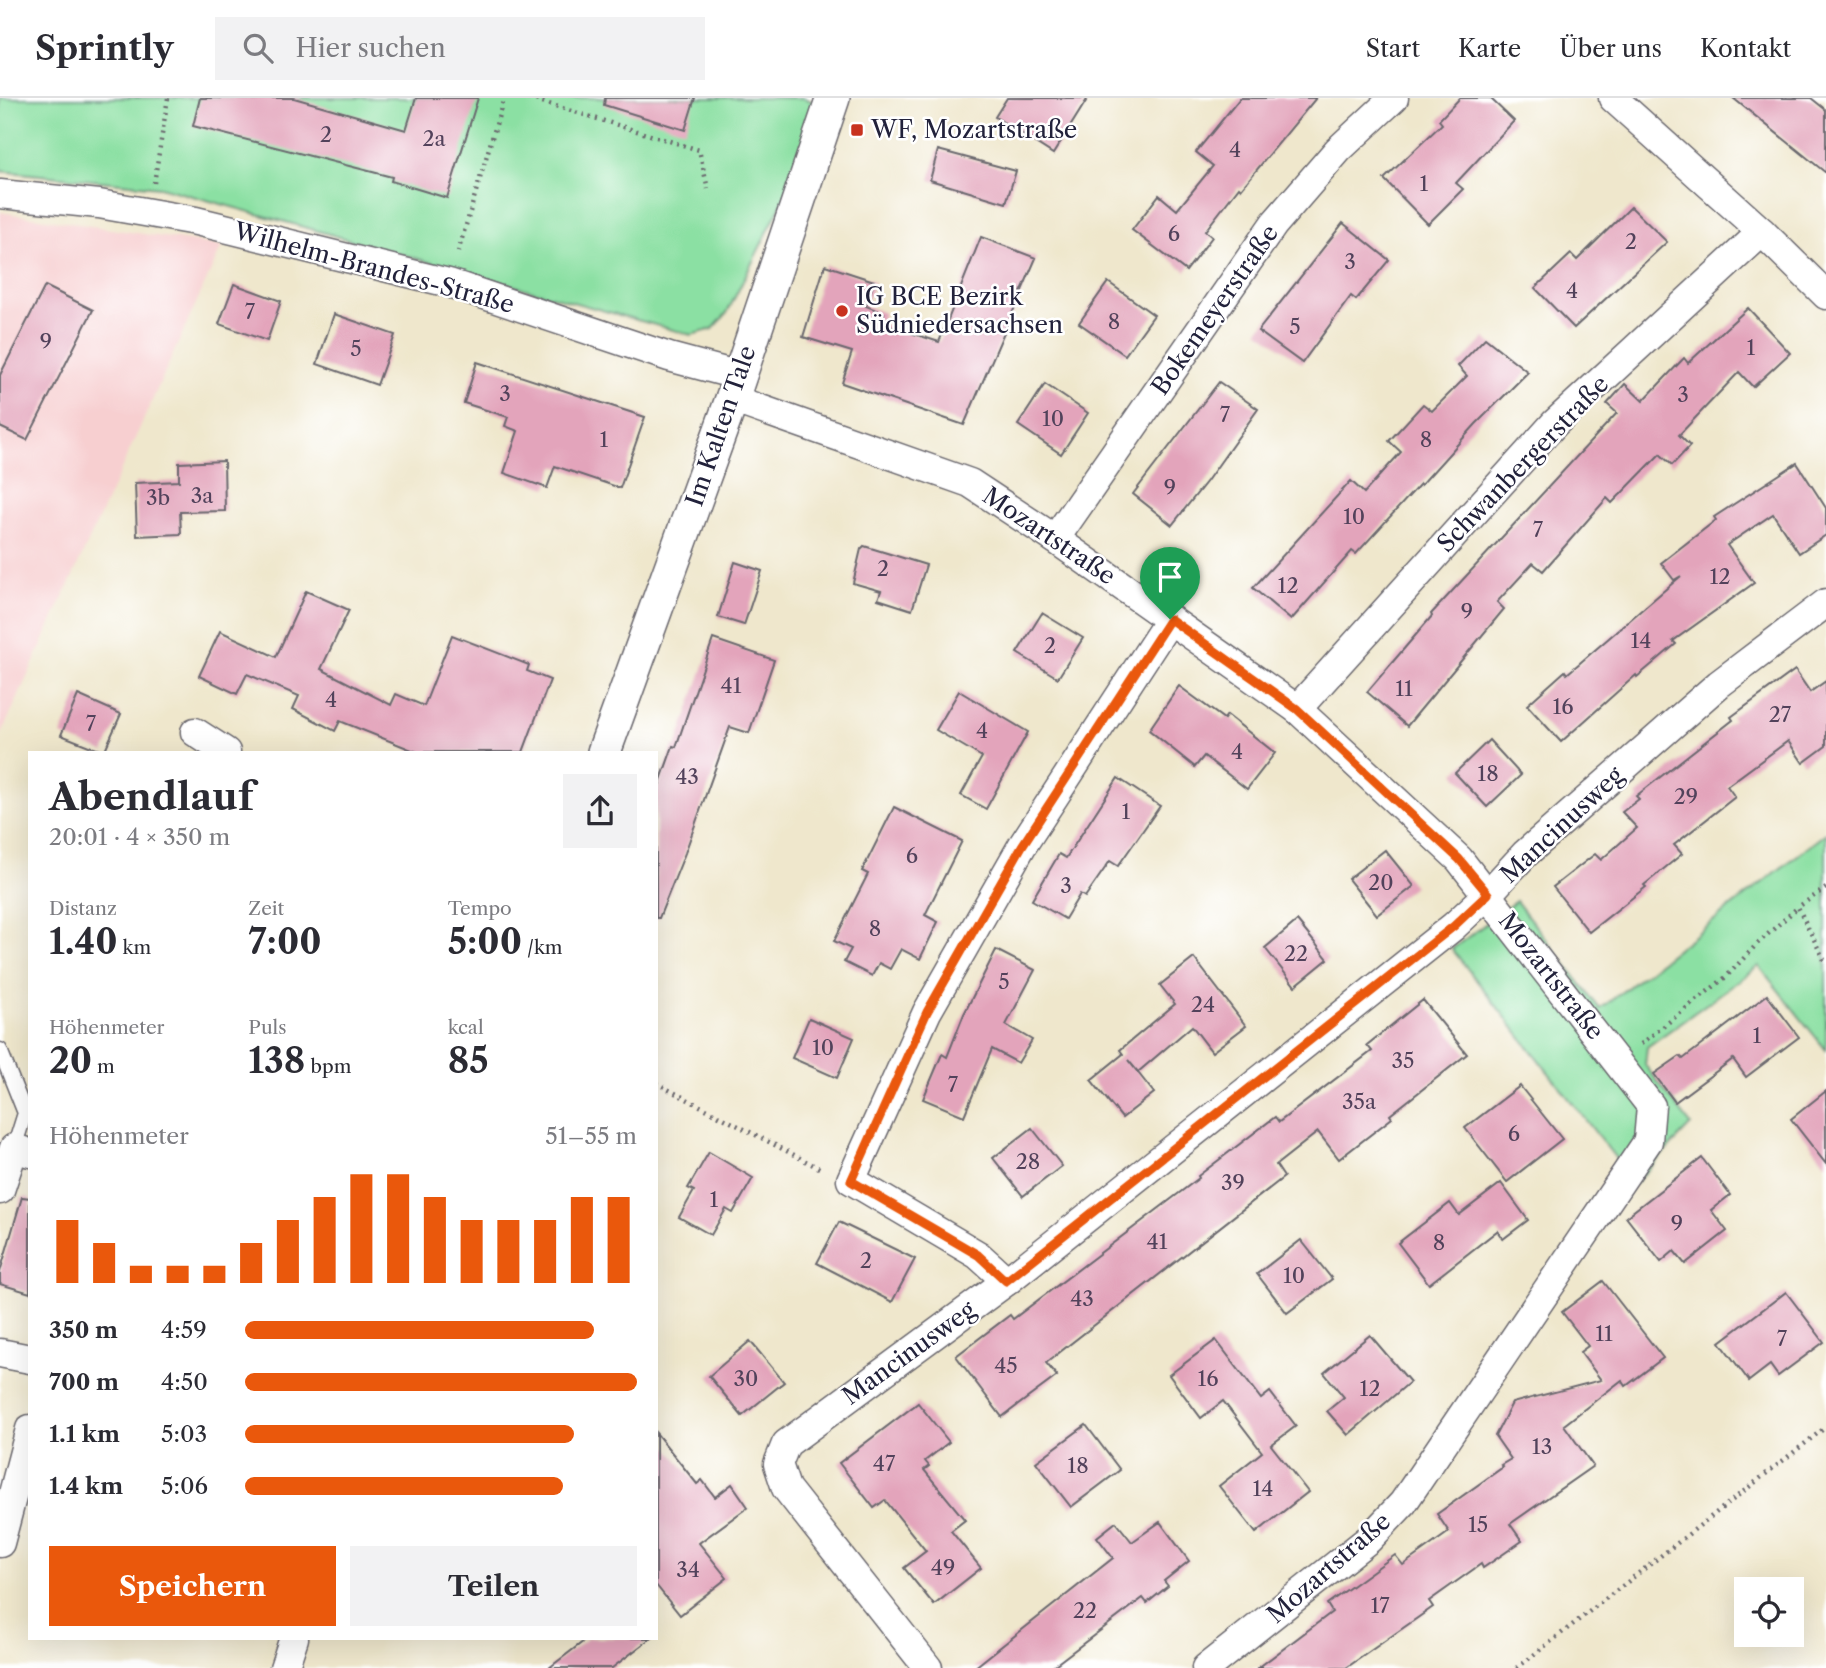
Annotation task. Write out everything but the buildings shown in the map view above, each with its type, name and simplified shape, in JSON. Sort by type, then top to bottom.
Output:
[{"type":"street","name":"Im Kalten Tale","points":[[604,751],[736,387],[833,98]]},
{"type":"street","name":"Bokemeyerstraße","points":[[1055,538],[1274,224],[1338,150],[1394,98]]},
{"type":"street","points":[[1617,99],[1762,232],[1826,295]]},
{"type":"street","name":"Wilhelm-Brandes-Straße","points":[[0,194],[149,211],[449,283],[669,357],[736,387]]},
{"type":"street","name":"Schwanbergerstraße","points":[[1297,709],[1555,423],[1762,232]]},
{"type":"street","name":"Mozartstraße","points":[[736,387],[970,484],[1055,538],[1297,709],[1459,859],[1651,1106],[1648,1141],[1403,1503],[1369,1539],[1206,1668]]},
{"type":"street","name":"Mancinusweg","points":[[928,1668],[786,1488],[778,1464],[786,1444],[1006,1281],[1454,926],[1525,854],[1719,684],[1826,603]]},
{"type":"street","points":[[1006,1281],[978,1255],[851,1181],[934,1000],[1022,846],[1170,619]]},
{"type":"street","points":[[195,732],[224,751]]},
{"type":"street","points":[[0,1189],[22,1151]]},
{"type":"street","points":[[0,1353],[28,1359]]},
{"type":"street","points":[[0,1543],[28,1437]]},
{"type":"street","points":[[284,1668],[293,1640]]},
{"type":"lane","points":[[0,1050],[25,1113],[22,1151]]},
{"type":"path","points":[[149,211],[168,98]]},
{"type":"path","points":[[459,249],[504,98]]},
{"type":"path","points":[[529,98],[699,150],[708,189]]},
{"type":"path","points":[[1618,1062],[1726,977],[1798,907],[1826,888]]},
{"type":"path","points":[[1798,907],[1826,964]]},
{"type":"path","points":[[658,1084],[809,1164],[851,1181]]},
{"type":"path","points":[[1517,1668],[1826,1427]]},
{"type":"shaded area","points":[[0,212],[222,246],[0,737]]},
{"type":"green space","points":[[0,98],[804,98],[829,109],[727,313],[713,329],[691,335],[160,187],[0,171]]},
{"type":"green space","points":[[1826,833],[1826,1050],[1759,966],[1647,1047],[1645,1065],[1691,1125],[1635,1183],[1452,949],[1516,901],[1600,1009]]},
{"type":"place","name":"WF, Mozartstraße","points":[[857,130]]},
{"type":"place","name":"IG BCE Bezirk Südniedersachsen","points":[[842,311]]},
{"type":"route","points":[[1170,619],[1297,709],[1459,859],[1488,894],[1454,926],[1006,1281],[978,1255],[851,1181],[927,1012],[1022,846],[1170,619]]}]
